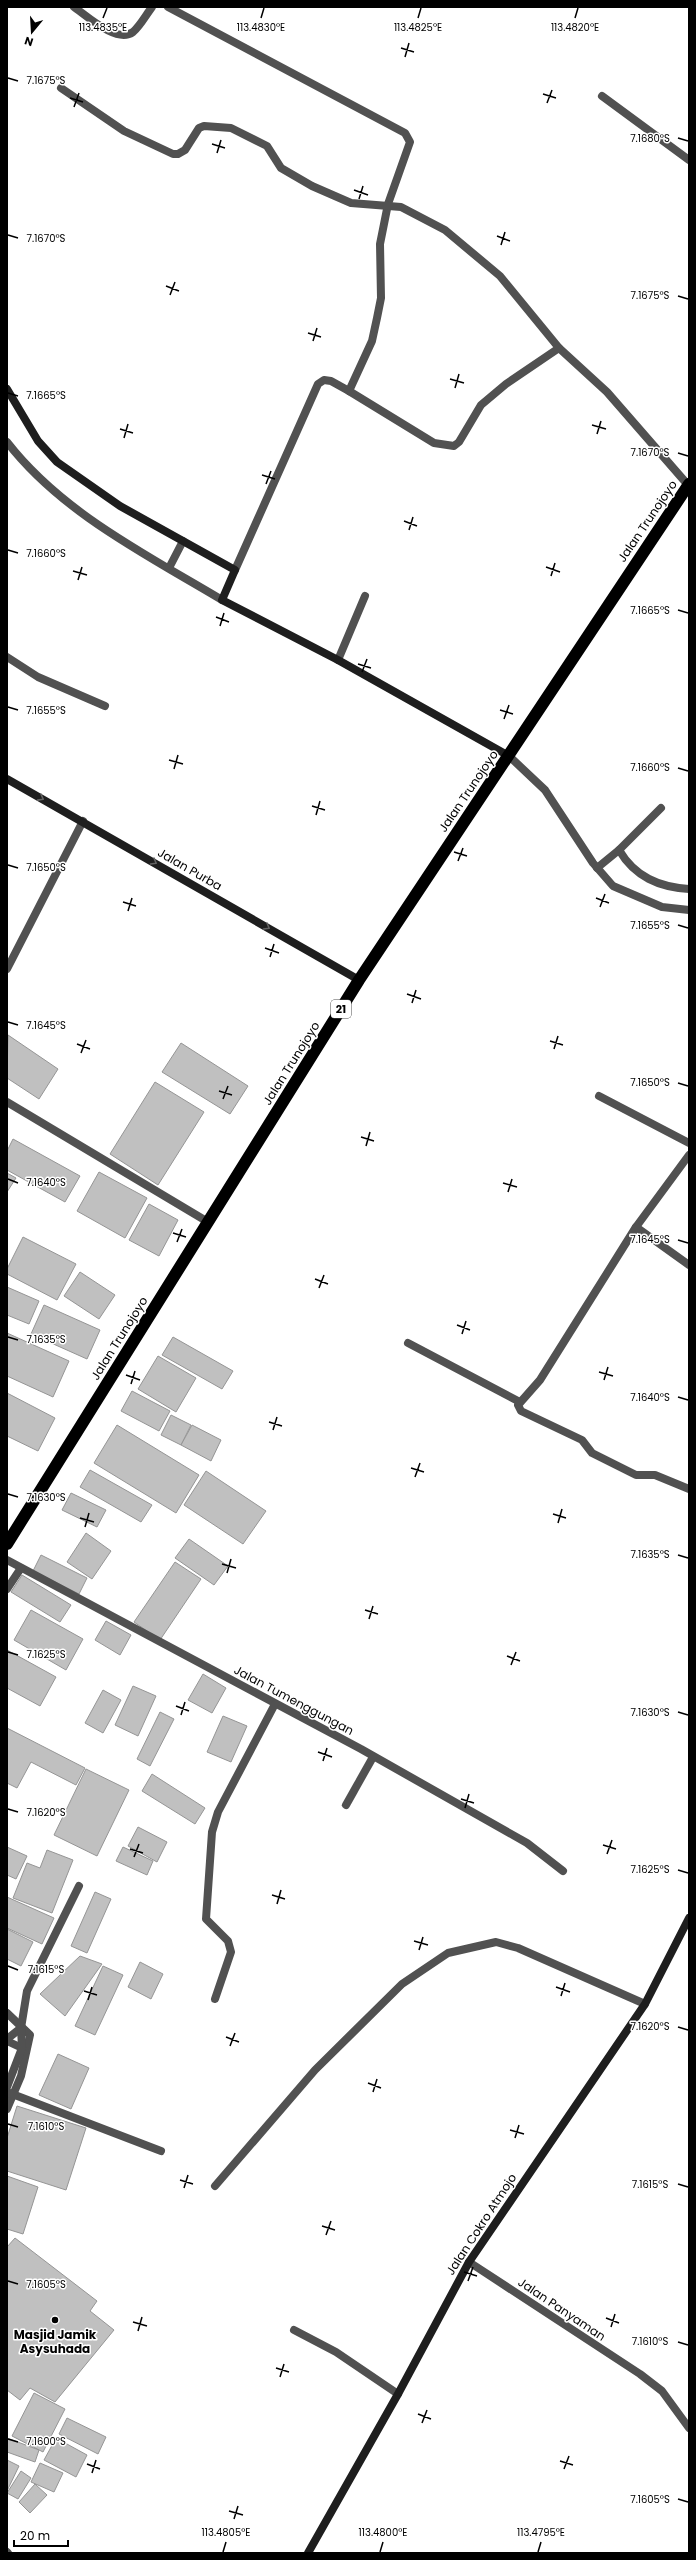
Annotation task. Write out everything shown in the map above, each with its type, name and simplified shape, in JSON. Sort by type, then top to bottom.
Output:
[{"type":"highway","name":"Jalan Trunojoyo","points":[[7,1544],[359,980],[689,484]]},
{"type":"street","points":[[74,7],[110,32],[122,36],[134,31],[152,7]]},
{"type":"street","points":[[168,7],[404,133],[410,142],[410,148],[388,204],[380,244],[381,298],[372,341],[349,391]]},
{"type":"street","points":[[61,88],[124,131],[173,154],[178,154],[185,150],[199,128],[204,126],[231,128],[267,146],[282,168],[312,186],[351,203],[388,204],[401,207],[445,230],[500,276],[559,348],[607,392],[689,484]]},
{"type":"street","points":[[602,96],[689,160]]},
{"type":"street","points":[[222,600],[318,384],[324,380],[331,381],[434,443],[454,446],[459,442],[481,405],[506,384],[559,348]]},
{"type":"street","points":[[7,388],[38,441],[57,462],[120,506],[235,570]]},
{"type":"street","points":[[7,442],[26,466],[95,523],[170,565],[222,600],[338,660],[508,756],[545,790],[595,865],[613,886],[662,907],[689,910]]},
{"type":"street","points":[[170,565],[183,541]]},
{"type":"street","points":[[338,660],[365,596]]},
{"type":"street","points":[[7,657],[38,677],[105,706]]},
{"type":"street","name":"Jalan Purba","points":[[7,779],[83,821],[359,980]]},
{"type":"street","points":[[595,865],[619,850],[660,808]]},
{"type":"street","points":[[7,969],[83,821]]},
{"type":"street","points":[[619,850],[625,860],[644,878],[655,883],[689,889]]},
{"type":"street","points":[[599,1096],[689,1143]]},
{"type":"street","points":[[7,1102],[208,1222]]},
{"type":"street","points":[[689,1155],[636,1227],[540,1380],[518,1401],[518,1408],[521,1412],[582,1440],[592,1452],[636,1475],[655,1475],[689,1489]]},
{"type":"street","points":[[636,1227],[689,1265]]},
{"type":"street","points":[[408,1343],[518,1401]]},
{"type":"street","name":"Jalan Tumenggungan","points":[[7,1560],[373,1757],[527,1843],[563,1871]]},
{"type":"street","points":[[7,1588],[21,1568]]},
{"type":"street","points":[[215,1998],[231,1952],[228,1940],[206,1919],[212,1832],[218,1812],[275,1704]]},
{"type":"street","points":[[346,1805],[373,1757]]},
{"type":"street","points":[[7,2087],[22,2048],[21,2028],[27,1991],[79,1886]]},
{"type":"street","name":"Jalan Cokro Atmojo","points":[[308,2553],[398,2394],[469,2262],[645,2004],[689,1919]]},
{"type":"street","points":[[215,2186],[314,2070],[402,1984],[448,1953],[496,1942],[518,1948],[645,2004]]},
{"type":"street","points":[[7,2013],[30,2035],[26,2058],[10,2092],[7,2109]]},
{"type":"street","points":[[21,2028],[7,2040],[22,2048]]},
{"type":"street","points":[[10,2092],[161,2151]]},
{"type":"street","name":"Jalan Panyaman","points":[[469,2262],[640,2374],[662,2391],[687,2418],[689,2428]]},
{"type":"street","points":[[294,2330],[336,2352],[398,2394]]},
{"type":"building","points":[[8,1035],[58,1069],[39,1099],[7,1078]]},
{"type":"building","points":[[181,1043],[248,1086],[230,1114],[162,1072]]},
{"type":"building","points":[[155,1082],[204,1112],[158,1185],[110,1154]]},
{"type":"building","points":[[13,1139],[80,1176],[65,1202],[7,1170],[7,1151]]},
{"type":"building","points":[[99,1172],[147,1198],[125,1238],[77,1211]]},
{"type":"building","points":[[7,1173],[16,1178],[7,1192]]},
{"type":"building","points":[[149,1204],[178,1220],[159,1256],[129,1240]]},
{"type":"building","points":[[23,1237],[76,1264],[57,1300],[7,1274],[7,1269]]},
{"type":"building","points":[[80,1272],[115,1295],[99,1319],[64,1296]]},
{"type":"building","points":[[7,1287],[39,1301],[29,1324],[7,1315]]},
{"type":"building","points":[[44,1305],[100,1330],[87,1359],[31,1334]]},
{"type":"building","points":[[7,1333],[69,1361],[53,1397],[7,1376]]},
{"type":"building","points":[[173,1337],[233,1371],[222,1389],[162,1355]]},
{"type":"building","points":[[158,1356],[196,1378],[176,1412],[138,1389]]},
{"type":"building","points":[[132,1391],[170,1411],[159,1431],[121,1411]]},
{"type":"building","points":[[7,1393],[55,1418],[38,1451],[7,1436]]},
{"type":"building","points":[[171,1415],[191,1425],[181,1445],[161,1435]]},
{"type":"building","points":[[117,1425],[199,1475],[176,1513],[94,1463]]},
{"type":"building","points":[[192,1425],[221,1440],[211,1461],[181,1445]]},
{"type":"building","points":[[90,1470],[152,1505],[141,1522],[80,1487]]},
{"type":"building","points":[[206,1471],[266,1511],[243,1544],[184,1505]]},
{"type":"building","points":[[71,1493],[106,1510],[97,1527],[62,1510]]},
{"type":"building","points":[[86,1533],[111,1551],[92,1579],[67,1562]]},
{"type":"building","points":[[189,1539],[228,1566],[214,1585],[175,1558]]},
{"type":"building","points":[[41,1555],[87,1578],[79,1594],[33,1571]]},
{"type":"building","points":[[175,1562],[201,1579],[160,1640],[134,1622]]},
{"type":"building","points":[[22,1575],[71,1605],[60,1622],[11,1592]]},
{"type":"building","points":[[31,1610],[83,1639],[66,1670],[14,1640]]},
{"type":"building","points":[[106,1621],[131,1635],[120,1655],[95,1640]]},
{"type":"building","points":[[7,1650],[56,1677],[40,1706],[7,1688]]},
{"type":"building","points":[[203,1674],[226,1688],[212,1713],[188,1700]]},
{"type":"building","points":[[133,1686],[156,1696],[138,1736],[115,1725]]},
{"type":"building","points":[[103,1690],[121,1700],[103,1733],[85,1723]]},
{"type":"building","points":[[160,1712],[174,1719],[150,1766],[137,1759]]},
{"type":"building","points":[[223,1716],[247,1726],[231,1762],[207,1752]]},
{"type":"building","points":[[7,1728],[85,1768],[76,1785],[31,1762],[17,1788],[7,1783]]},
{"type":"building","points":[[86,1769],[129,1790],[97,1856],[54,1835]]},
{"type":"building","points":[[152,1774],[205,1808],[195,1824],[142,1791]]},
{"type":"building","points":[[138,1827],[167,1842],[157,1862],[128,1846]]},
{"type":"building","points":[[7,1847],[27,1856],[16,1879],[7,1875]]},
{"type":"building","points":[[123,1847],[153,1861],[147,1875],[116,1861]]},
{"type":"building","points":[[47,1850],[73,1860],[52,1913],[13,1898],[27,1863],[40,1868]]},
{"type":"building","points":[[95,1892],[111,1899],[87,1953],[71,1946]]},
{"type":"building","points":[[7,1897],[54,1918],[42,1944],[7,1928]]},
{"type":"building","points":[[7,1929],[33,1942],[21,1966],[7,1959]]},
{"type":"building","points":[[80,1956],[102,1964],[65,2016],[40,1994]]},
{"type":"building","points":[[140,1962],[163,1974],[151,1999],[128,1987]]},
{"type":"building","points":[[103,1966],[123,1975],[95,2035],[75,2026]]},
{"type":"building","points":[[58,2054],[89,2068],[71,2109],[39,2095]]},
{"type":"building","points":[[17,2106],[86,2128],[66,2190],[7,2171],[7,2138]]},
{"type":"building","points":[[7,2176],[38,2187],[23,2234],[7,2229]]},
{"type":"building","name":"Masjid Jamik Asysuhada","points":[[15,2238],[97,2301],[90,2311],[114,2330],[55,2402],[30,2388],[20,2400],[7,2390],[7,2247]]},
{"type":"building","points":[[34,2393],[65,2409],[43,2452],[12,2436]]},
{"type":"building","points":[[67,2418],[106,2437],[98,2454],[59,2434]]},
{"type":"building","points":[[7,2438],[39,2450],[35,2462],[7,2452]]},
{"type":"building","points":[[56,2438],[87,2455],[76,2477],[44,2460]]},
{"type":"building","points":[[7,2460],[19,2466],[7,2491]]},
{"type":"building","points":[[40,2463],[63,2473],[54,2492],[31,2482]]},
{"type":"building","points":[[21,2471],[31,2478],[18,2499],[7,2493]]},
{"type":"building","points":[[35,2484],[47,2495],[30,2513],[19,2502]]},
{"type":"place","name":"Masjid Jamik Asysuhada","points":[[55,2320]]}]
